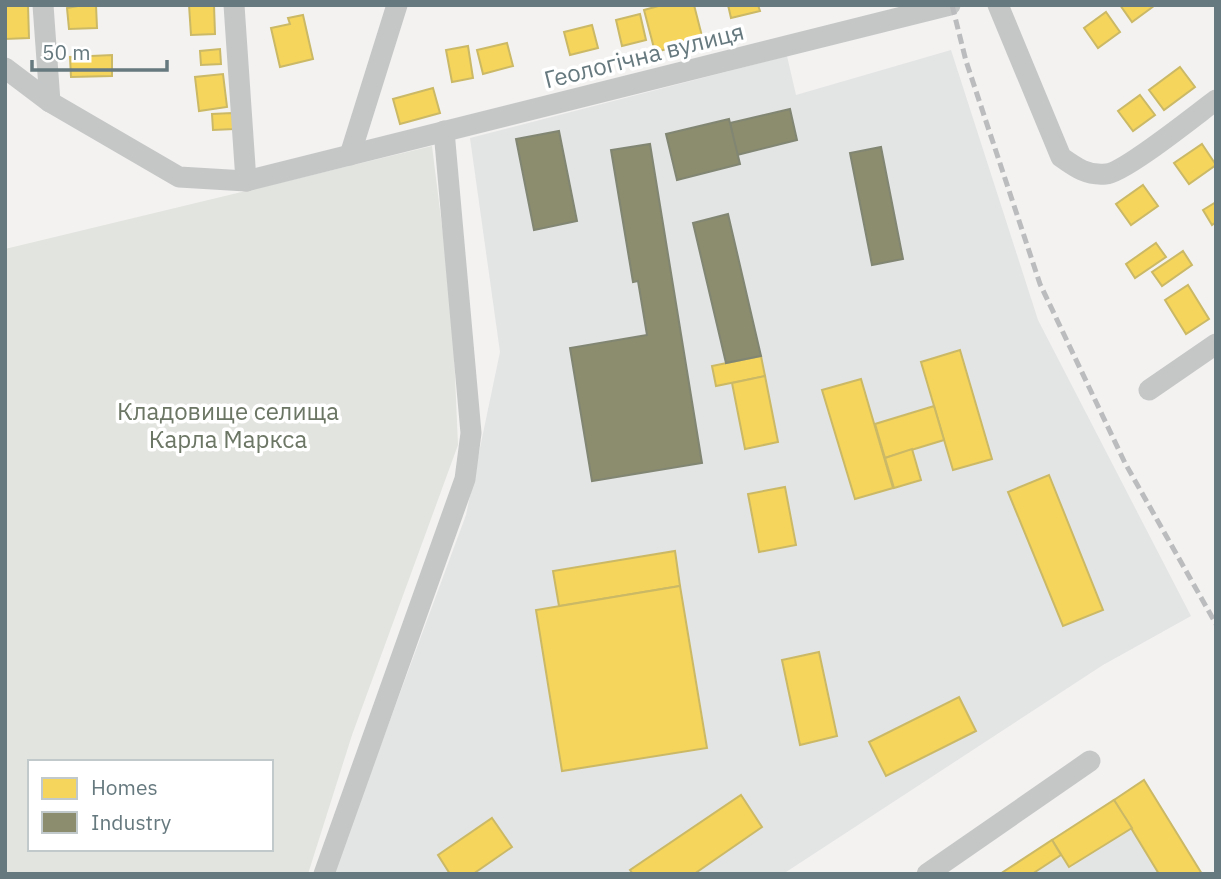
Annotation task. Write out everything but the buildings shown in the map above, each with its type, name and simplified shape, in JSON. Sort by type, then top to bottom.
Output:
[{"type":"street","points":[[43,5],[50,102]]},
{"type":"street","points":[[233,5],[246,181]]},
{"type":"street","points":[[350,155],[397,5]]},
{"type":"street","name":"Геологічна вулиця","points":[[5,68],[50,102],[179,177],[246,181],[913,10],[950,5]]},
{"type":"street","points":[[998,5],[1061,156],[1079,171],[1108,174],[1135,160],[1216,100]]},
{"type":"street","points":[[324,874],[465,479],[471,432],[444,131]]},
{"type":"street","points":[[1149,390],[1216,344]]},
{"type":"street","points":[[927,874],[1090,761]]},
{"type":"shaded area","points":[[951,50],[1038,320],[1191,616],[1103,665],[783,874],[333,874],[466,515],[500,352],[470,138],[787,56],[796,95]]},
{"type":"shaded area","points":[[1144,780],[1202,874],[1000,874]]},
{"type":"green space","name":"Кладовище селища Карла Маркса","points":[[432,146],[452,307],[458,445],[352,735],[308,874],[5,874],[5,249]]},
{"type":"railway","points":[[952,5],[966,61],[1040,284],[1125,463],[1216,624]]}]
